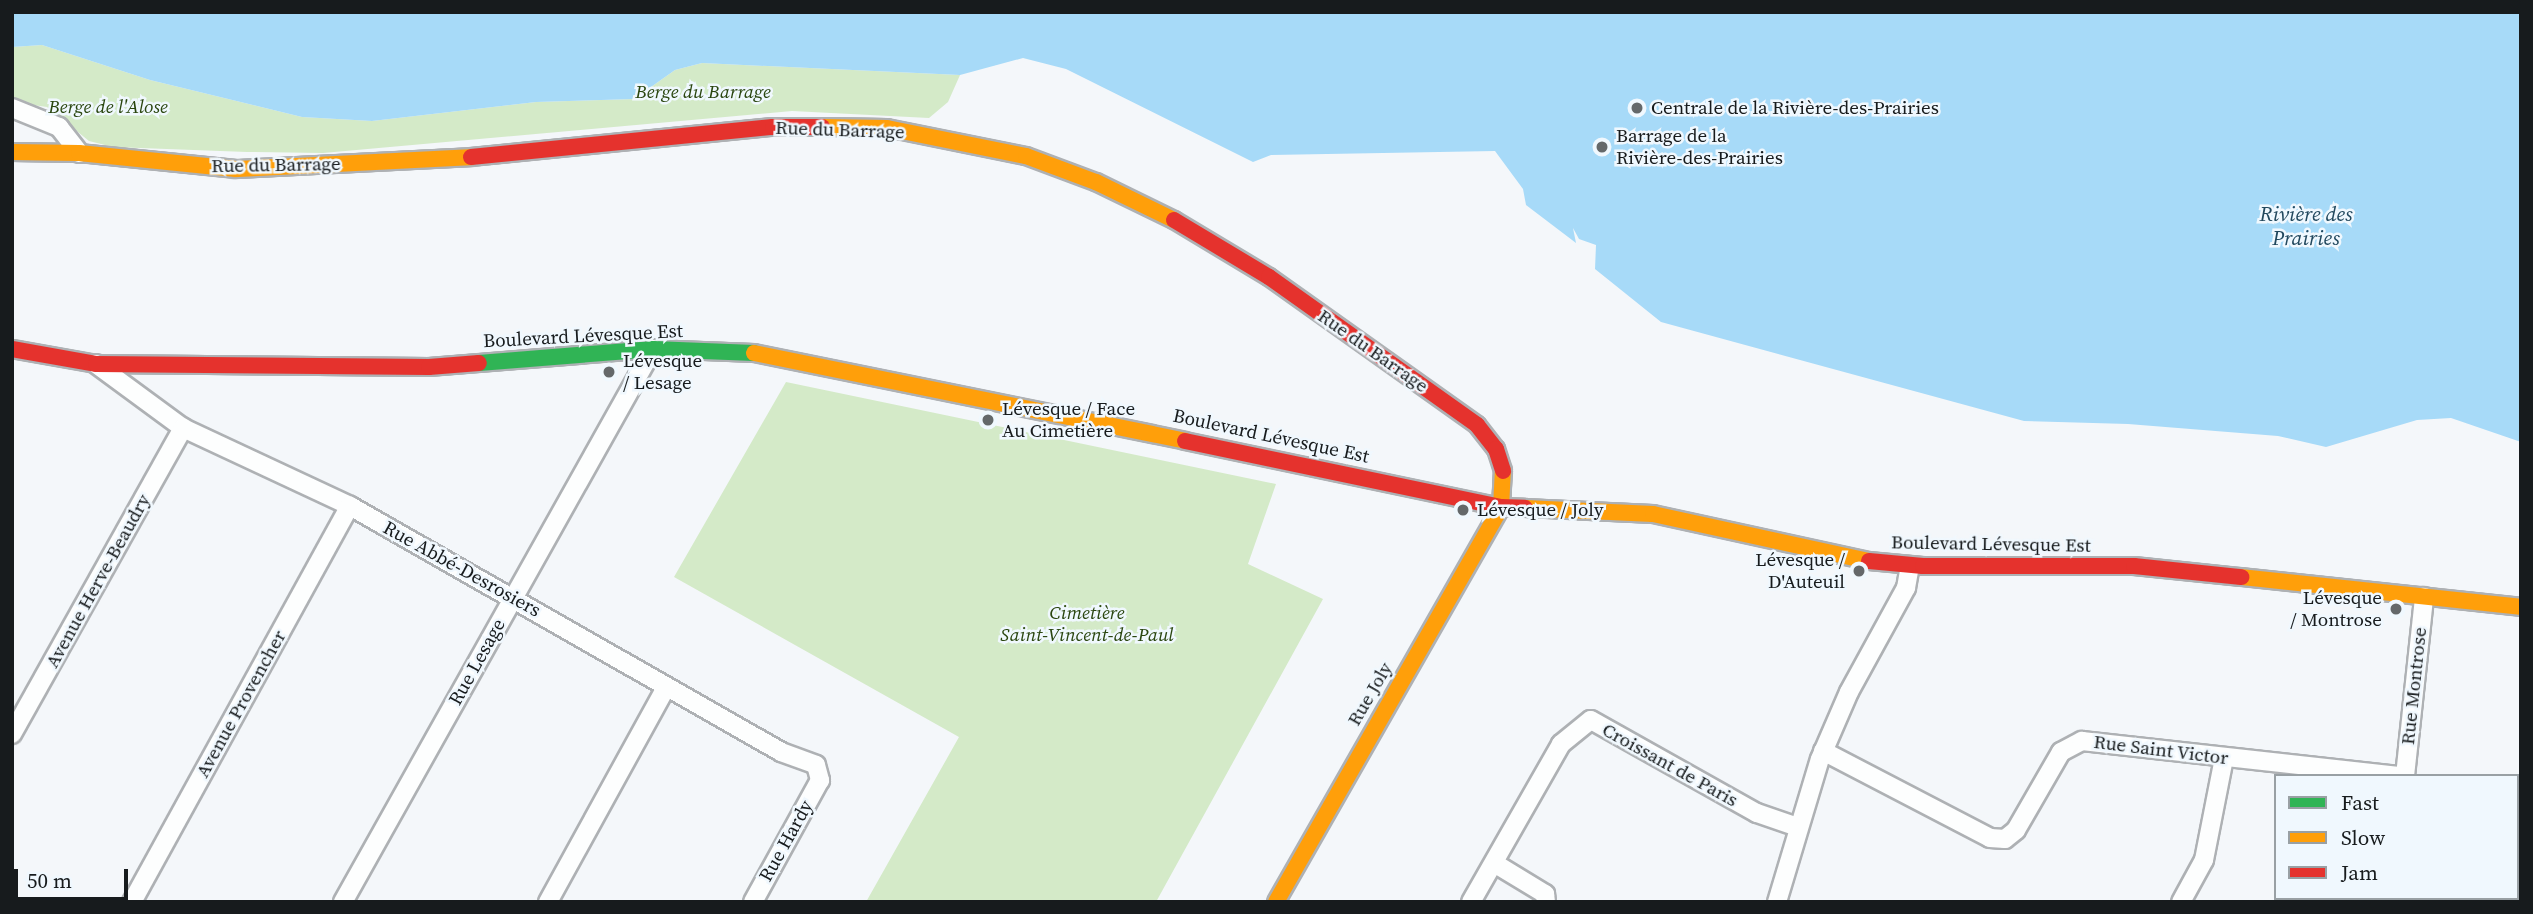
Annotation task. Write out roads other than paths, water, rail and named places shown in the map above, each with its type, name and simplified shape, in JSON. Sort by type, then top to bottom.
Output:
[{"type":"street","points":[[12,108],[59,127],[79,153]]},
{"type":"street","name":"Rue du Barrage","points":[[12,152],[79,153],[236,169],[520,155],[773,127],[887,128],[978,143],[1096,181],[1171,218],[1269,277],[1477,425],[1496,449],[1503,470],[1501,507]]},
{"type":"street","name":"Boulevard Lévesque Est","points":[[12,349],[96,364],[429,367],[653,349],[764,352],[1501,507],[1653,514],[1910,566],[2134,566],[2521,607]]},
{"type":"street","name":"Rue Lesage","points":[[343,902],[653,349]]},
{"type":"street","name":"Rue Abbé-Desrosiers","points":[[96,364],[183,428],[350,506],[514,597],[781,752],[816,765],[820,780]]},
{"type":"street","name":"Avenue Herve-Beaudry","points":[[12,734],[183,428]]},
{"type":"street","name":"Avenue Provencher","points":[[132,902],[350,506]]},
{"type":"street","name":"Rue Joly","points":[[1276,902],[1501,507]]},
{"type":"street","points":[[1777,902],[1823,751],[1852,685],[1906,588],[1910,566]]},
{"type":"street","name":"Rue Montrose","points":[[2403,774],[2424,597]]},
{"type":"street","points":[[548,902],[666,687]]},
{"type":"street","name":"Croissant de Paris","points":[[1471,902],[1561,744],[1591,720],[1757,813],[1798,827]]},
{"type":"street","name":"Rue Saint Victor","points":[[1823,751],[1990,838],[2005,839],[2016,830],[2061,752],[2082,741],[2383,774]]},
{"type":"street","points":[[2181,902],[2204,860],[2224,758]]},
{"type":"street","name":"Rue Hardy","points":[[753,902],[820,780]]},
{"type":"street","points":[[1494,863],[1545,894],[1546,902]]},
{"type":"water","name":"Rivière des Prairies","points":[[12,12],[2521,12],[2521,442],[2451,418],[2417,420],[2326,447],[2278,436],[2128,424],[2024,421],[1661,322],[1595,269],[1596,245],[1579,239],[1573,228],[1576,243],[1526,205],[1523,189],[1495,151],[1271,155],[1253,162],[1066,69],[1023,58],[960,75],[702,63],[675,70],[634,99],[536,102],[372,121],[302,117],[150,80],[42,45],[12,47]]},
{"type":"place","name":"Centrale de la Rivière-des-Prairies","points":[[1637,108]]},
{"type":"place","name":"Barrage de la Rivière-des-Prairies","points":[[1602,147]]},
{"type":"place","name":"Lévesque / Lesage","points":[[609,372]]},
{"type":"place","name":"Lévesque / Face Au Cimetière","points":[[988,420]]},
{"type":"place","name":"Lévesque / Joly","points":[[1463,510]]},
{"type":"place","name":"Lévesque / D'Auteuil","points":[[1859,571]]},
{"type":"place","name":"Lévesque / Montrose","points":[[2396,609]]},
{"type":"park label","name":"Berge du Barrage","points":[[703,92]]},
{"type":"park label","name":"Berge de l'Alose","points":[[108,107]]},
{"type":"park label","name":"Cimetière Saint-Vincent-de-Paul","points":[[1087,624]]}]
